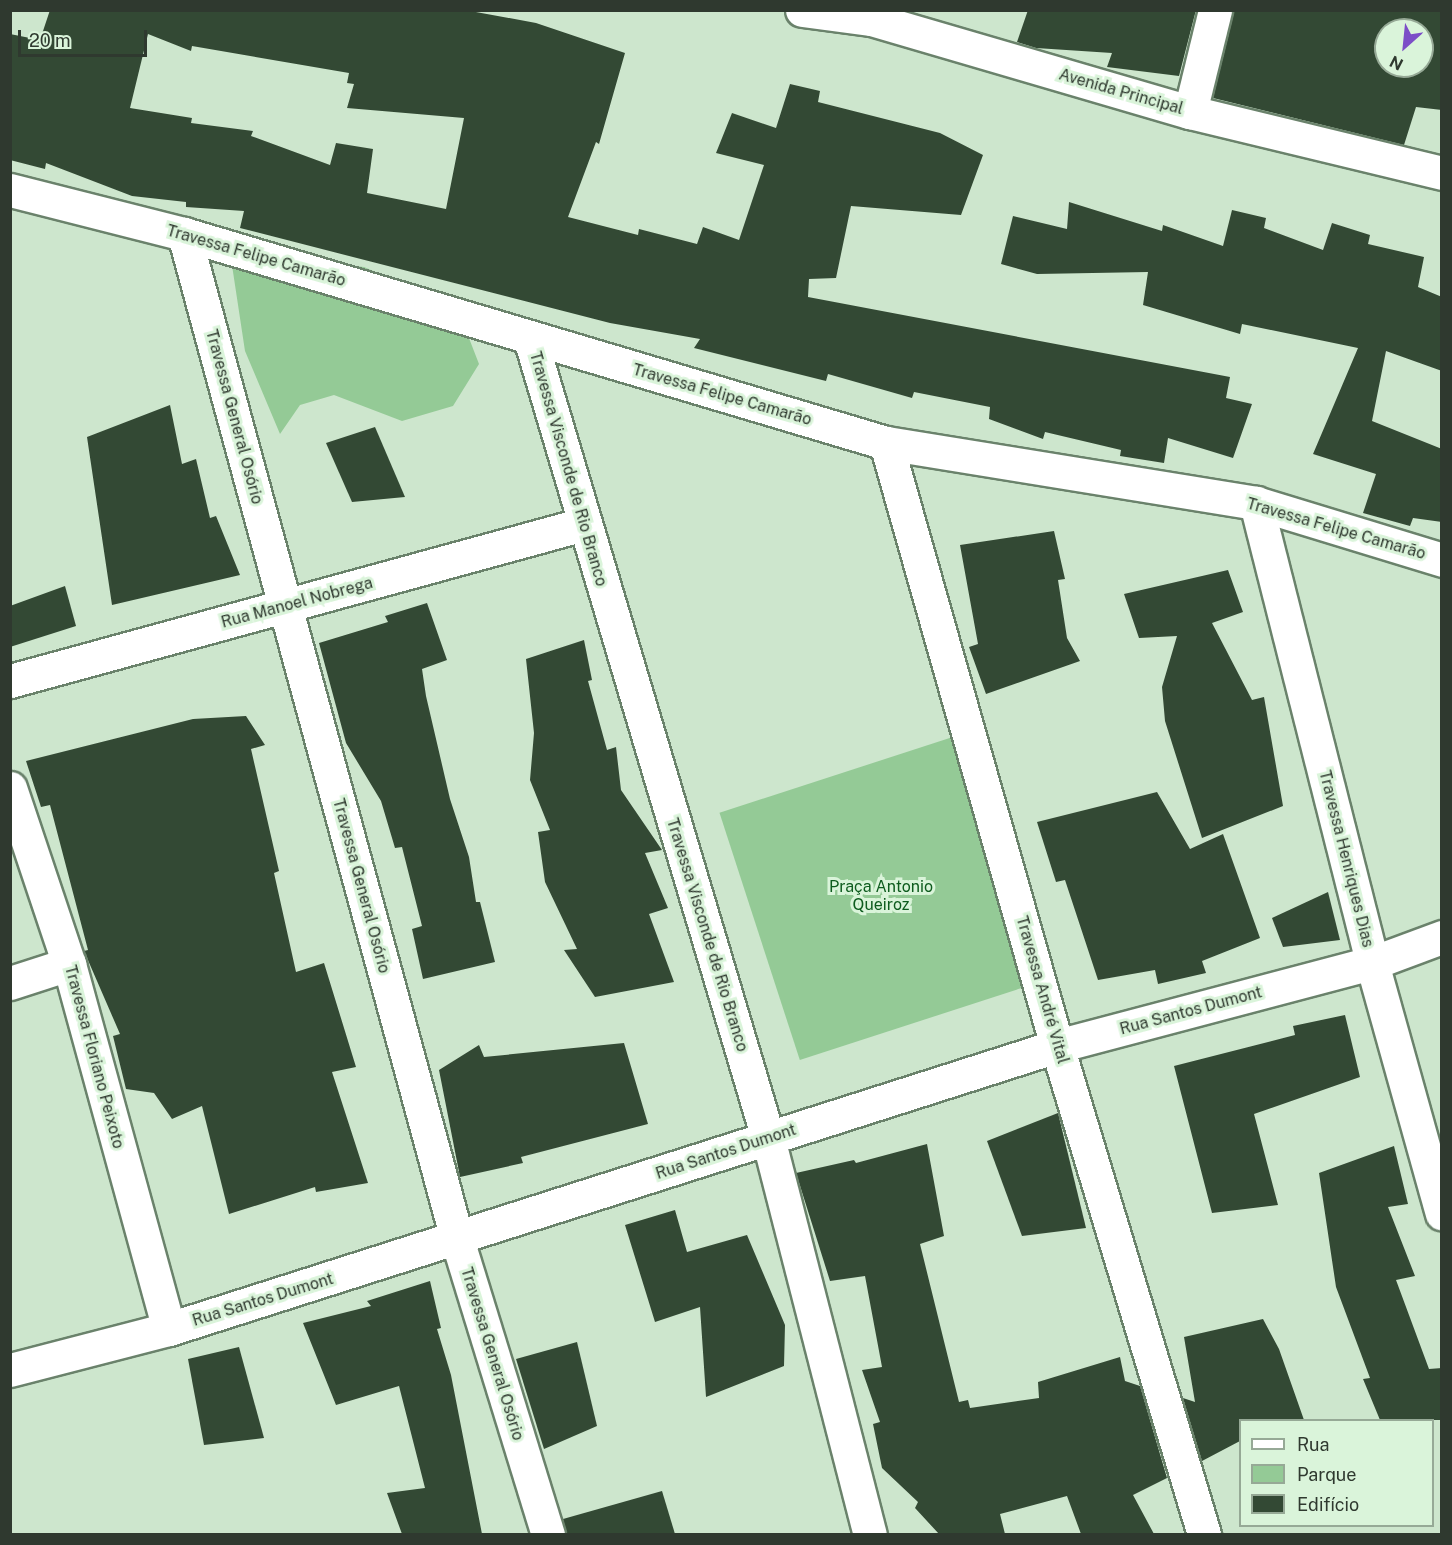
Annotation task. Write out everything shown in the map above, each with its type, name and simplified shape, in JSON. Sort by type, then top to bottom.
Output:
[{"type":"street","name":"Avenida Principal","points":[[802,10],[872,15],[1190,112],[1442,172]]},
{"type":"street","points":[[1190,112],[1215,10]]},
{"type":"street","name":"Travessa Felipe Camarão","points":[[10,190],[184,234],[530,339],[886,443],[1256,503],[1442,560]]},
{"type":"street","name":"Travessa General Osório","points":[[184,234],[457,1239],[548,1534]]},
{"type":"street","name":"Travessa Visconde de Rio Branco","points":[[530,339],[768,1138],[870,1534]]},
{"type":"street","name":"Travessa André Vital","points":[[886,443],[1057,1046],[1204,1534]]},
{"type":"street","name":"Travessa Henriques Dias","points":[[1256,503],[1372,963],[1442,1213]]},
{"type":"street","name":"Rua Manoel Nobrega","points":[[10,681],[584,524]]},
{"type":"street","name":"Travessa Floriano Peixoto","points":[[10,788],[69,964],[169,1329]]},
{"type":"street","name":"Rua Santos Dumont","points":[[10,1370],[169,1329],[1057,1046],[1372,963],[1442,937]]},
{"type":"street","points":[[10,983],[69,964]]},
{"type":"green space","points":[[230,252],[364,267],[433,297],[467,333],[479,364],[453,406],[402,421],[334,395],[300,405],[280,434],[245,351]]},
{"type":"green space","name":"Praça Antonio Queiroz","points":[[962,734],[1042,981],[800,1060],[719,813]]},
{"type":"building","points":[[50,10],[465,10],[536,23],[625,53],[599,144],[596,142],[568,217],[638,235],[639,229],[697,244],[703,227],[739,240],[764,165],[716,153],[732,113],[776,128],[790,84],[820,91],[818,102],[940,133],[983,155],[961,215],[851,206],[836,278],[809,279],[808,297],[1230,377],[1226,398],[1252,404],[1233,458],[1168,438],[1164,463],[1120,456],[1121,450],[1045,432],[1043,439],[989,419],[990,407],[914,392],[912,398],[828,374],[826,381],[694,348],[700,339],[610,323],[240,228],[244,211],[186,207],[186,202],[132,196],[46,163],[45,169],[10,160],[10,34],[40,40]],"holes":[[[148,34],[191,51],[192,46],[349,73],[347,83],[354,84],[347,108],[464,118],[446,209],[367,193],[373,149],[336,143],[330,165],[251,136],[253,131],[191,123],[192,118],[130,108]]]},
{"type":"building","points":[[1028,10],[1196,10],[1179,76],[1107,67],[1112,53],[1036,48],[1017,42]]},
{"type":"building","points":[[1233,10],[1442,10],[1442,110],[1416,107],[1404,145],[1213,98]]},
{"type":"building","points":[[1069,202],[1162,231],[1163,225],[1223,246],[1232,210],[1266,218],[1264,228],[1323,250],[1332,223],[1370,235],[1368,244],[1424,257],[1418,287],[1442,297],[1442,371],[1386,351],[1372,421],[1442,449],[1442,522],[1413,518],[1410,526],[1363,513],[1376,474],[1313,454],[1358,348],[1242,324],[1240,334],[1143,305],[1148,272],[1037,274],[1001,264],[1013,216],[1067,229]]},
{"type":"building","points":[[170,405],[182,464],[196,459],[210,518],[216,516],[240,575],[112,605],[87,437]]},
{"type":"building","points":[[375,427],[405,497],[352,502],[326,443]]},
{"type":"building","points":[[1054,531],[1065,579],[1058,580],[1067,638],[1080,661],[986,694],[969,647],[978,644],[960,545]]},
{"type":"building","points":[[1228,570],[1243,612],[1212,623],[1252,700],[1264,697],[1283,806],[1202,838],[1165,721],[1162,687],[1177,636],[1139,638],[1124,594]]},
{"type":"building","points":[[65,586],[76,626],[10,647],[10,606]]},
{"type":"building","points":[[427,603],[447,660],[422,669],[426,696],[450,799],[469,857],[476,902],[480,902],[495,962],[423,979],[412,929],[422,926],[402,847],[395,848],[381,801],[346,743],[319,643],[388,622],[385,616]]},
{"type":"building","points":[[584,640],[592,680],[588,681],[607,750],[616,747],[621,790],[662,850],[645,853],[668,908],[649,914],[674,982],[595,997],[564,950],[577,949],[545,882],[538,832],[550,830],[530,780],[534,733],[526,659]]},
{"type":"building","points":[[246,716],[265,745],[251,749],[279,871],[274,873],[296,972],[324,963],[356,1067],[332,1072],[368,1183],[316,1192],[315,1187],[229,1214],[202,1106],[172,1119],[154,1093],[126,1089],[113,1036],[120,1034],[84,951],[88,950],[50,805],[41,807],[26,761],[193,719]]},
{"type":"building","points":[[1157,792],[1190,849],[1223,834],[1260,938],[1202,961],[1206,973],[1158,984],[1155,970],[1098,980],[1065,880],[1056,882],[1037,822]]},
{"type":"building","points":[[1328,892],[1340,940],[1283,947],[1272,918]]},
{"type":"building","points":[[1345,1015],[1360,1077],[1254,1114],[1278,1205],[1212,1213],[1174,1066],[1295,1035],[1293,1026]]},
{"type":"building","points":[[624,1043],[648,1124],[521,1157],[523,1163],[460,1177],[439,1070],[479,1045],[484,1057]]},
{"type":"building","points":[[1058,1113],[1086,1228],[1022,1236],[987,1141]]},
{"type":"building","points":[[927,1144],[944,1236],[920,1244],[959,1402],[968,1400],[970,1408],[1039,1398],[1038,1382],[1120,1357],[1125,1381],[1140,1386],[1167,1478],[1133,1495],[1154,1534],[1081,1534],[1067,1496],[1000,1514],[1005,1534],[939,1534],[915,1508],[918,1502],[882,1468],[873,1424],[880,1422],[862,1370],[882,1367],[865,1276],[830,1281],[796,1173],[854,1160],[856,1163]]},
{"type":"building","points":[[1394,1146],[1408,1204],[1388,1207],[1415,1276],[1396,1280],[1429,1369],[1442,1368],[1442,1420],[1380,1419],[1363,1379],[1370,1378],[1336,1287],[1319,1173]]},
{"type":"building","points":[[675,1210],[687,1252],[747,1235],[785,1325],[784,1366],[706,1397],[700,1307],[655,1322],[625,1225]]},
{"type":"building","points":[[430,1281],[441,1328],[437,1329],[451,1375],[482,1534],[402,1534],[387,1493],[425,1488],[399,1386],[336,1405],[303,1323],[371,1306],[367,1301]]},
{"type":"building","points":[[1263,1319],[1279,1349],[1304,1419],[1239,1419],[1239,1442],[1202,1461],[1183,1398],[1195,1402],[1184,1337]]},
{"type":"building","points":[[577,1342],[597,1426],[544,1449],[516,1359]]},
{"type":"building","points":[[239,1347],[264,1438],[204,1445],[188,1359]]},
{"type":"building","points":[[662,1491],[675,1534],[566,1534],[563,1519]]}]
